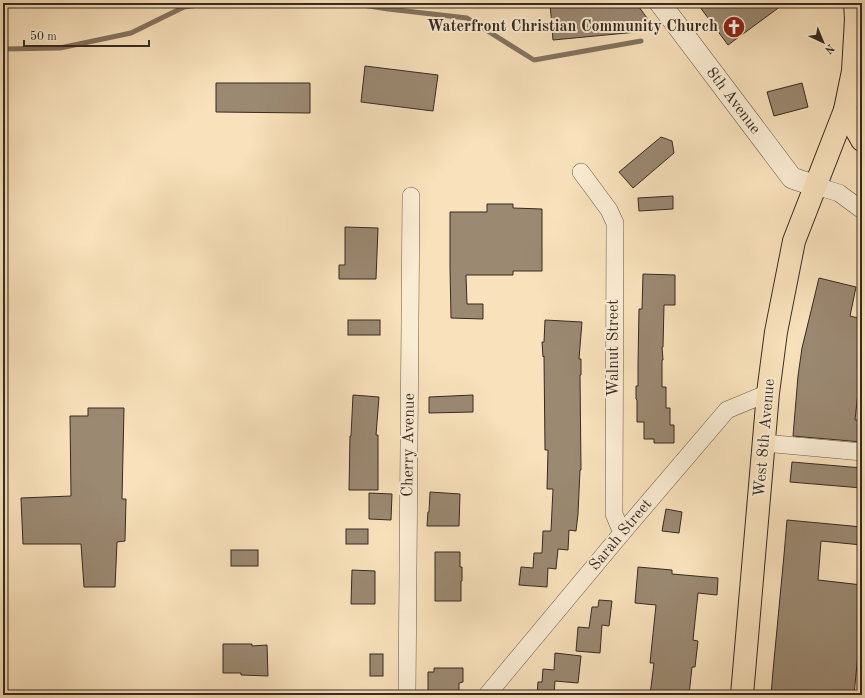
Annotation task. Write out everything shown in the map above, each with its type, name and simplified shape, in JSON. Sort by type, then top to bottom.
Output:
[{"type":"main road","name":"West 8th Avenue","points":[[742,695],[768,393],[776,332],[794,241],[845,110],[853,71],[856,19],[855,3]]},
{"type":"main road","points":[[845,110],[862,140]]},
{"type":"street","name":"8th Avenue","points":[[660,3],[792,178],[816,186]]},
{"type":"street","name":"Walnut Street","points":[[581,172],[609,210],[615,223],[614,514],[622,533]]},
{"type":"street","points":[[816,186],[839,193],[862,210]]},
{"type":"street","name":"Cherry Avenue","points":[[407,695],[412,196]]},
{"type":"street","name":"Sarah Street","points":[[487,695],[727,410],[768,393]]},
{"type":"street","points":[[764,443],[862,452]]},
{"type":"street","points":[[500,695],[502,678]]},
{"type":"building","points":[[550,3],[636,3],[650,22],[637,32],[553,40]]},
{"type":"building","name":"Waterfront Christian Community Church","points":[[697,3],[785,3],[728,45]]},
{"type":"building","points":[[365,66],[438,75],[433,111],[361,102]]},
{"type":"building","points":[[216,83],[310,83],[310,113],[216,112]]},
{"type":"building","points":[[802,83],[808,107],[774,116],[767,92]]},
{"type":"building","points":[[661,137],[672,141],[674,153],[633,188],[619,172]]},
{"type":"building","points":[[673,196],[673,209],[639,211],[638,198]]},
{"type":"building","points":[[487,204],[513,204],[513,208],[542,209],[542,271],[513,271],[513,275],[466,275],[467,304],[483,304],[483,319],[451,318],[450,212],[487,212]]},
{"type":"building","points":[[345,227],[378,228],[376,279],[339,279],[339,265],[345,265]]},
{"type":"building","points":[[643,274],[675,275],[675,305],[664,305],[662,347],[662,387],[666,387],[666,408],[670,408],[670,425],[674,425],[674,443],[654,443],[654,439],[644,439],[644,422],[637,422],[636,386],[638,386],[639,309],[642,309]]},
{"type":"building","points":[[819,278],[856,287],[850,316],[862,319],[862,357],[855,420],[862,420],[862,442],[793,436],[802,348]]},
{"type":"building","points":[[348,320],[380,320],[380,335],[348,335]]},
{"type":"building","points":[[545,320],[582,322],[579,359],[581,359],[581,470],[576,531],[569,530],[568,550],[558,549],[556,569],[548,568],[547,587],[519,585],[521,567],[533,568],[534,553],[542,553],[543,531],[551,531],[553,489],[547,489],[548,450],[545,450],[544,356],[543,357],[542,342],[544,342]]},
{"type":"building","points":[[353,395],[379,397],[376,435],[378,435],[378,490],[349,490],[350,436]]},
{"type":"building","points":[[473,395],[473,412],[429,413],[429,397]]},
{"type":"building","points":[[88,408],[124,408],[122,499],[126,499],[125,541],[117,542],[115,587],[84,587],[81,544],[23,544],[21,498],[71,496],[70,416],[88,416]]},
{"type":"building","points":[[792,462],[862,468],[862,488],[790,482]]},
{"type":"building","points":[[430,492],[460,494],[459,526],[427,526]]},
{"type":"building","points":[[369,493],[392,494],[391,520],[369,519]]},
{"type":"building","points":[[666,509],[682,512],[679,533],[662,531]]},
{"type":"building","points":[[787,520],[862,527],[862,545],[821,541],[818,580],[862,585],[862,612],[854,695],[771,695]]},
{"type":"building","points":[[346,529],[368,529],[368,544],[346,544]]},
{"type":"building","points":[[231,550],[258,550],[258,566],[231,566]]},
{"type":"building","points":[[435,552],[460,552],[460,567],[462,567],[461,601],[435,601]]},
{"type":"building","points":[[638,567],[672,570],[672,574],[718,578],[717,595],[698,593],[693,640],[698,641],[695,667],[692,667],[689,695],[650,695],[654,663],[650,663],[656,605],[635,603]]},
{"type":"building","points":[[352,570],[375,571],[375,604],[351,604]]},
{"type":"building","points":[[599,600],[612,601],[609,626],[602,625],[600,653],[576,651],[578,627],[589,628],[592,607],[598,607]]},
{"type":"building","points":[[223,644],[252,644],[252,646],[267,645],[268,676],[223,673]]},
{"type":"building","points":[[555,653],[581,656],[578,683],[555,681],[554,695],[537,695],[538,682],[542,682],[543,669],[554,670]]},
{"type":"building","points":[[370,654],[383,654],[383,676],[370,676]]},
{"type":"building","points":[[434,668],[463,668],[463,682],[459,683],[459,695],[428,695],[428,672],[434,672]]},
{"type":"waterway","points":[[3,49],[60,48],[131,33],[184,7],[215,3]]},
{"type":"waterway","points":[[350,3],[467,18],[534,60],[641,41]]},
{"type":"place","name":"Waterfront Christian Community Church","points":[[734,27]]}]
